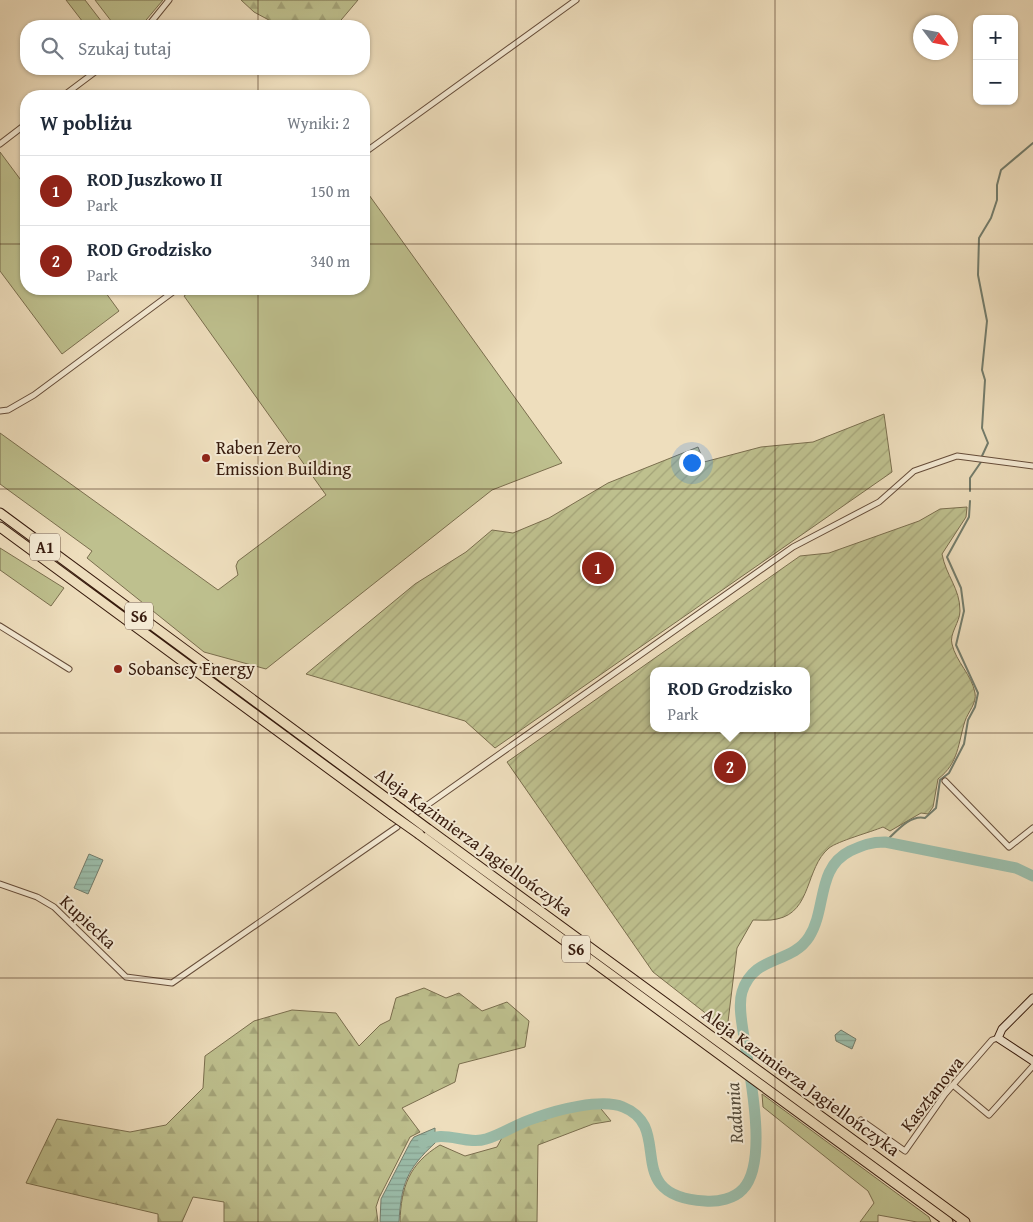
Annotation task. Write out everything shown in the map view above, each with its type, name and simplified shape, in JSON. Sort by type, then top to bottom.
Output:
[{"type":"highway","name":"A1","points":[[0,513],[86,577]]},
{"type":"highway","name":"A1","points":[[0,527],[80,586]]},
{"type":"highway","name":"Aleja Kazimierza Jagiellończyka","points":[[86,577],[767,1077],[884,1170]]},
{"type":"highway","name":"Aleja Kazimierza Jagiellończyka","points":[[80,586],[764,1087],[897,1179],[965,1222]]},
{"type":"highway","name":"Aleja Kazimierza Jagiellończyka","points":[[897,1179],[948,1222]]},
{"type":"street","points":[[153,20],[169,0]]},
{"type":"street","points":[[370,150],[576,0]]},
{"type":"street","points":[[71,90],[90,75]]},
{"type":"street","points":[[0,144],[20,129]]},
{"type":"street","points":[[0,411],[8,410],[34,395],[169,295]]},
{"type":"street","points":[[416,813],[793,547],[879,502],[914,471],[957,456],[1033,466]]},
{"type":"street","points":[[0,626],[69,669]]},
{"type":"street","points":[[945,781],[1009,846],[1033,828]]},
{"type":"street","name":"Kupiecka","points":[[0,884],[37,897],[59,911],[126,977],[172,982],[397,826]]},
{"type":"street","points":[[1033,998],[1002,1029],[998,1038],[1033,1061]]},
{"type":"street","name":"Kasztanowa","points":[[860,1120],[905,1151],[953,1086],[992,1040],[998,1038]]},
{"type":"street","points":[[953,1086],[989,1115],[1033,1066]]},
{"type":"green space","points":[[66,0],[85,0],[100,20],[81,20]]},
{"type":"green space","points":[[95,0],[163,0],[146,20],[110,20]]},
{"type":"green space","points":[[241,0],[358,0],[341,20],[269,20],[254,12]]},
{"type":"green space","points":[[0,152],[20,179],[20,295],[107,295],[119,311],[62,354],[0,271]]},
{"type":"green space","points":[[370,196],[562,463],[492,490],[266,669],[204,652],[87,558],[92,551],[0,484],[0,433],[218,590],[238,575],[236,566],[238,561],[326,495],[184,296],[370,295]]},
{"type":"green space","points":[[884,414],[892,472],[495,748],[465,721],[306,674],[415,584],[466,552],[492,530],[513,533],[549,518],[608,483],[698,447],[704,462],[761,447],[813,442]]},
{"type":"green space","points":[[967,507],[966,517],[942,554],[946,569],[958,595],[960,611],[951,640],[954,651],[971,680],[975,693],[974,704],[965,721],[954,759],[945,773],[938,779],[933,807],[928,814],[921,813],[890,831],[883,827],[833,845],[821,857],[803,899],[797,908],[788,915],[777,919],[753,920],[737,948],[727,1030],[653,972],[507,762],[800,556],[829,553],[919,521],[940,509]]},
{"type":"green space","points":[[0,548],[64,588],[51,606],[0,570]]},
{"type":"green space","points":[[424,988],[446,998],[459,993],[482,1011],[507,1002],[529,1021],[525,1047],[459,1064],[455,1082],[402,1108],[420,1132],[410,1137],[379,1198],[376,1207],[378,1222],[224,1222],[224,1202],[193,1197],[182,1222],[158,1222],[158,1214],[26,1183],[57,1119],[130,1132],[166,1125],[203,1088],[205,1056],[254,1021],[292,1010],[336,1013],[359,1046],[380,1025],[390,1020],[396,998]]},
{"type":"green space","points":[[762,1094],[929,1217],[931,1222],[917,1222],[878,1215],[878,1222],[860,1222],[874,1203],[868,1191],[763,1107]]},
{"type":"green space","points":[[597,1104],[611,1121],[593,1124],[538,1145],[537,1222],[400,1222],[402,1198],[414,1168],[429,1152],[440,1145],[465,1156],[497,1147],[505,1132],[534,1118]]},
{"type":"shaded area","points":[[89,854],[103,860],[88,894],[74,888]]},
{"type":"shaded area","points":[[841,1030],[856,1039],[852,1049],[836,1041],[835,1035]]},
{"type":"shaded area","points":[[435,1128],[435,1143],[425,1152],[407,1178],[402,1197],[399,1222],[380,1222],[381,1199],[411,1141],[414,1137]]},
{"type":"waterway","points":[[982,456],[988,443],[982,428],[985,380],[982,370],[987,321],[978,275],[979,238],[991,218],[997,200],[997,185],[1001,170],[1033,143]]},
{"type":"waterway","points":[[970,491],[970,478],[981,462]]},
{"type":"waterway","points":[[885,842],[909,821],[919,817],[925,818],[936,808],[940,780],[949,773],[964,744],[968,720],[975,707],[978,693],[956,645],[964,611],[961,588],[947,557],[969,517],[970,501]]},
{"type":"waterway","name":"Radunia","points":[[423,1143],[438,1137],[478,1141],[529,1120],[555,1112],[591,1104],[614,1105],[623,1107],[638,1117],[646,1130],[655,1175],[663,1187],[679,1196],[705,1201],[715,1201],[730,1197],[743,1189],[751,1176],[755,1159],[755,1116],[741,1015],[740,1003],[742,992],[755,971],[793,952],[809,937],[815,926],[827,878],[839,858],[863,846],[885,842],[1016,868],[1033,876]]},
{"type":"place","name":"Raben Zero Emission Building","points":[[206,458]]},
{"type":"place","name":"ROD Juszkowo II","points":[[598,568]]},
{"type":"place","name":"Sobanscy Energy","points":[[118,669]]},
{"type":"place","name":"ROD Grodzisko","points":[[730,767]]}]
